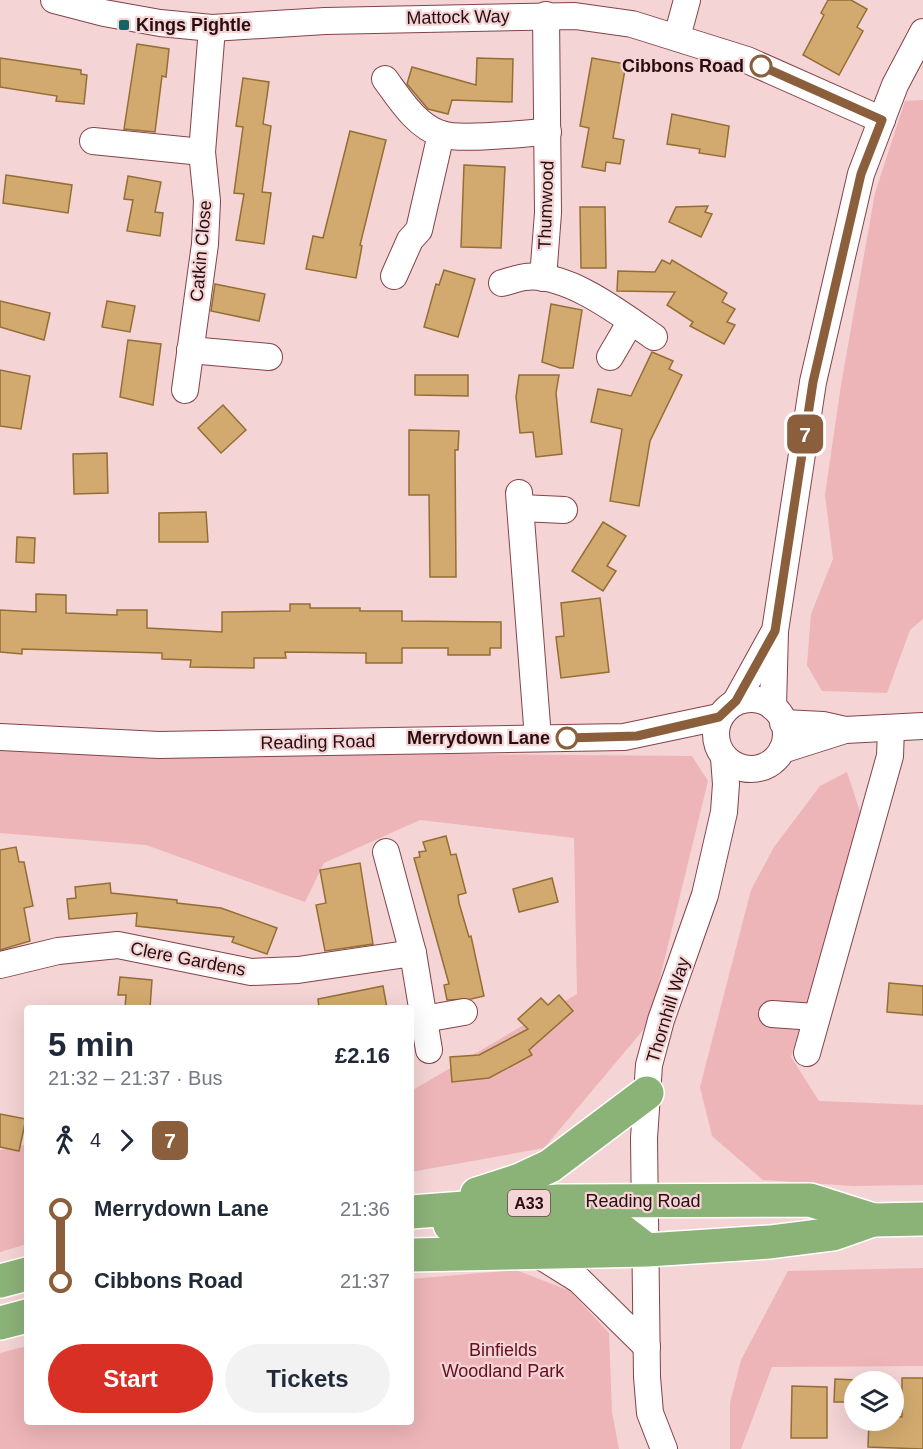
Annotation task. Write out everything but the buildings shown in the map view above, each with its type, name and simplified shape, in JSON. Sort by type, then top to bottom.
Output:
[{"type":"highway","points":[[414,1212],[486,1192],[536,1174],[647,1094]]},
{"type":"highway","name":"Reading Road","points":[[414,1213],[559,1201],[810,1200],[873,1220],[923,1220]]},
{"type":"highway","points":[[414,1214],[469,1229],[617,1227],[647,1250]]},
{"type":"highway","name":"Reading Road","points":[[414,1255],[647,1250],[791,1240],[833,1234],[873,1220]]},
{"type":"highway","points":[[0,1281],[24,1275]]},
{"type":"highway","points":[[0,1323],[24,1317]]},
{"type":"street","name":"Mattock Way","points":[[54,0],[104,13],[160,23],[212,28],[325,21],[546,15],[575,16],[632,24],[747,60],[882,120]]},
{"type":"street","points":[[677,37],[687,0]]},
{"type":"street","name":"Thumwood","points":[[543,278],[549,213],[546,15]]},
{"type":"street","name":"Catkin Close","points":[[185,390],[205,244],[207,201],[202,152],[212,28]]},
{"type":"street","points":[[776,757],[786,733],[778,715],[775,631],[813,382],[861,174],[908,57],[923,32]]},
{"type":"street","points":[[385,79],[401,102],[416,117],[441,134],[482,136],[548,132]]},
{"type":"street","points":[[394,276],[410,240],[419,230],[441,134]]},
{"type":"street","points":[[93,141],[202,152]]},
{"type":"street","points":[[502,283],[525,277],[543,278],[588,293],[654,337]]},
{"type":"street","points":[[610,357],[631,321]]},
{"type":"street","points":[[190,350],[269,357]]},
{"type":"street","points":[[538,738],[520,501],[564,510]]},
{"type":"street","points":[[724,730],[775,631]]},
{"type":"street","points":[[724,730],[750,698],[763,701],[778,715],[845,730],[923,726]]},
{"type":"street","points":[[807,1053],[815,1017],[890,756],[891,728]]},
{"type":"street","points":[[724,730],[745,769],[760,768],[776,757],[845,730]]},
{"type":"street","name":"Reading Road","points":[[0,737],[159,745],[637,736],[724,730]]},
{"type":"street","name":"Thornhill Way","points":[[664,1449],[650,1413],[646,1347],[647,1250],[644,1138],[647,1094],[655,1041],[705,895],[724,812],[726,784],[724,730]]},
{"type":"street","name":"Thornhill Way","points":[[724,812],[742,786],[776,757]]},
{"type":"street","points":[[386,852],[413,953],[429,1050]]},
{"type":"street","name":"Clere Gardens","points":[[0,965],[58,951],[118,945],[251,972],[298,970],[413,953]]},
{"type":"street","points":[[424,1019],[464,1012]]},
{"type":"street","points":[[772,1014],[815,1017]]},
{"type":"street","points":[[534,1252],[579,1280],[646,1347]]},
{"type":"green space","points":[[923,100],[923,619],[910,630],[887,693],[822,691],[807,665],[811,614],[833,559],[825,495],[841,385],[875,193],[905,101]]},
{"type":"green space","points":[[0,750],[692,756],[708,781],[649,1023],[544,1148],[414,1171],[414,1089],[577,994],[574,838],[420,820],[324,863],[305,902],[146,845],[0,833]]},
{"type":"green space","points":[[847,772],[861,815],[791,1057],[819,1101],[923,1105],[923,1185],[853,1186],[763,1180],[712,1136],[700,1087],[751,890],[774,847],[820,786]]},
{"type":"green space","points":[[24,1145],[24,1245],[0,1252],[0,1150]]},
{"type":"green space","points":[[923,1268],[923,1366],[772,1367],[741,1449],[730,1449],[730,1403],[741,1360],[788,1271]]},
{"type":"green space","name":"Binfields Woodland Park","points":[[516,1270],[570,1291],[609,1333],[612,1412],[619,1449],[0,1449],[0,1353],[24,1347],[24,1425],[414,1425],[414,1279]]},
{"type":"bus line","name":"7","points":[[567,738],[637,736],[719,717],[736,701],[775,631],[813,382],[861,174],[882,120],[761,66]]},
{"type":"place","name":"Kings Pightle","points":[[124,25]]},
{"type":"place","name":"Cibbons Road","points":[[761,66]]},
{"type":"place","name":"Merrydown Lane","points":[[567,738]]}]
